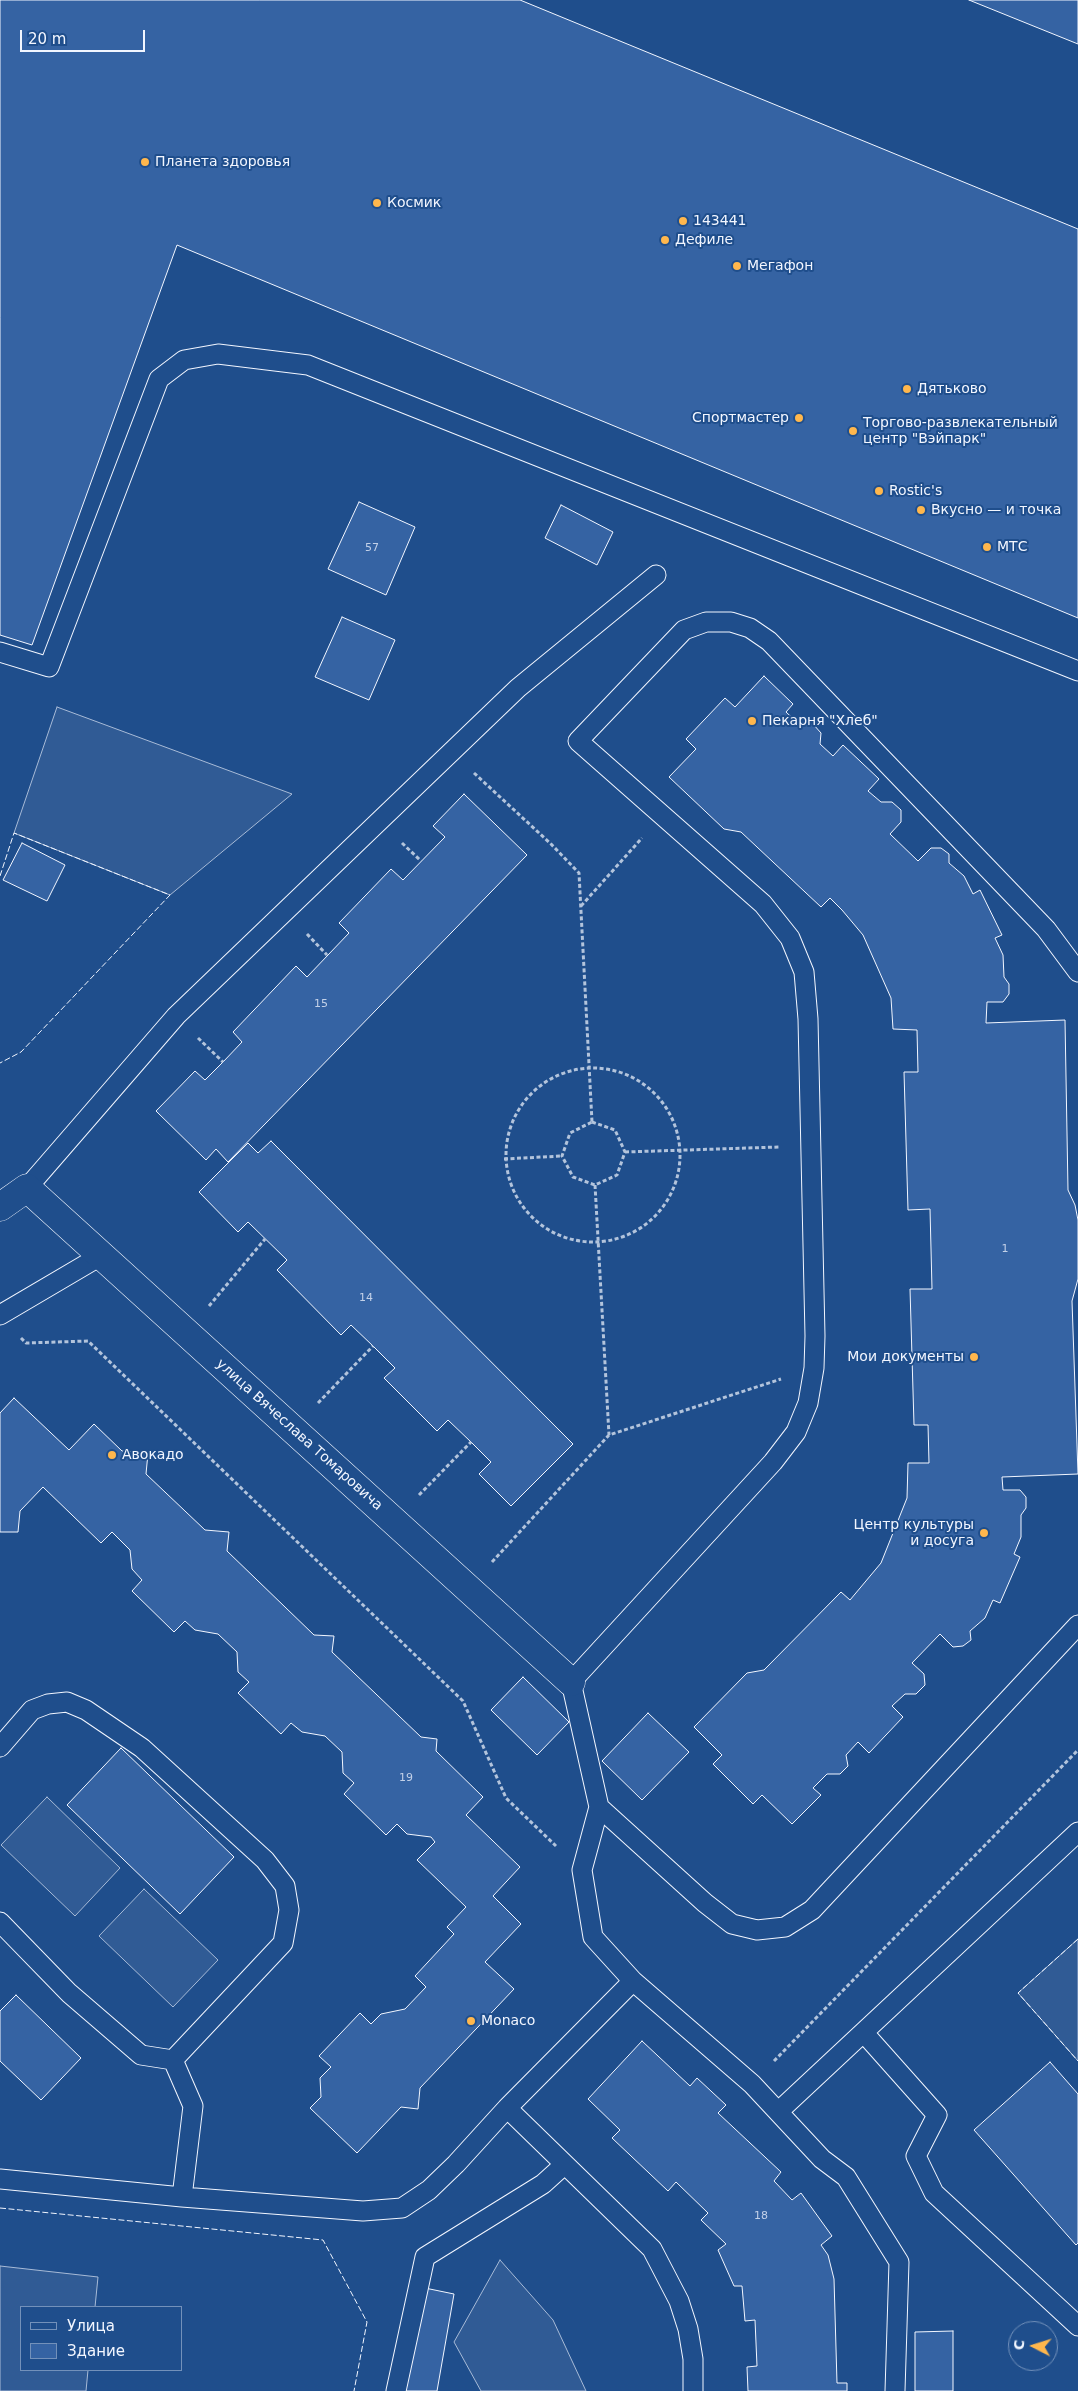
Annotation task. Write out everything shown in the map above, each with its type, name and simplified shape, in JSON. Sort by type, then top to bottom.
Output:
[{"type":"street","points":[[0,1207],[27,1188]]},
{"type":"street","name":"улица Вячеслава Томаровича","points":[[27,1188],[571,1682]]},
{"type":"lane","points":[[0,652],[49,667],[159,379],[184,360],[218,354],[308,365],[1078,671]]},
{"type":"lane","points":[[27,1188],[176,1016],[518,688],[656,575]]},
{"type":"lane","points":[[896,2391],[899,2262],[846,2177],[822,2160],[779,2111],[752,2084],[633,1981],[593,1937],[582,1870],[599,1807],[571,1682],[773,1462],[796,1432],[808,1403],[814,1368],[815,1336],[808,1018],[804,972],[790,938],[763,904],[578,741],[684,630],[706,622],[731,622],[750,628],[769,641],[1046,929],[1078,972]]},
{"type":"lane","points":[[0,1315],[102,1255]]},
{"type":"lane","points":[[599,1807],[705,1903],[732,1924],[757,1930],[785,1927],[812,1910],[1078,1625]]},
{"type":"lane","points":[[0,1747],[32,1710],[48,1704],[67,1702],[86,1710],[142,1748],[265,1860],[285,1886],[289,1910],[283,1942],[173,2060]]},
{"type":"lane","points":[[779,2111],[1078,1832]]},
{"type":"lane","points":[[0,1922],[69,1993],[140,2055],[173,2060]]},
{"type":"lane","points":[[0,2179],[182,2197],[364,2211],[402,2208],[429,2190],[456,2164],[507,2108],[633,1981]]},
{"type":"lane","points":[[864,2033],[937,2115],[916,2156],[934,2193],[1078,2326]]},
{"type":"lane","points":[[173,2060],[193,2106],[182,2197]]},
{"type":"lane","points":[[507,2108],[652,2249],[679,2301],[688,2329],[693,2359],[693,2391]]},
{"type":"lane","points":[[396,2391],[425,2257],[542,2184],[564,2165]]},
{"type":"path","points":[[451,753],[579,872],[592,1122]]},
{"type":"path","points":[[580,906],[663,815]]},
{"type":"path","points":[[588,1066],[623,1072],[652,1089],[673,1117],[681,1150],[676,1185],[659,1214],[632,1234],[597,1244],[562,1238],[534,1221],[514,1194],[504,1159],[509,1125],[527,1096],[553,1076],[588,1066]]},
{"type":"path","points":[[592,1122],[614,1130],[625,1152],[617,1175],[595,1185],[573,1177],[562,1156],[570,1133],[592,1122]]},
{"type":"path","points":[[625,1152],[811,1146]]},
{"type":"path","points":[[504,1159],[562,1156]]},
{"type":"path","points":[[595,1185],[609,1435]]},
{"type":"path","points":[[186,1332],[266,1240]]},
{"type":"path","points":[[19,1336],[26,1342],[88,1341],[463,1701],[506,1798],[582,1870]]},
{"type":"path","points":[[293,1429],[373,1346]]},
{"type":"path","points":[[467,1588],[609,1435],[814,1368]]},
{"type":"path","points":[[393,1520],[471,1442]]},
{"type":"path","points":[[752,2084],[1078,1750]]},
{"type":"shaded area","points":[[57,707],[292,794],[170,895],[14,833]]},
{"type":"shaded area","points":[[47,1797],[120,1868],[75,1916],[1,1845]]},
{"type":"shaded area","points":[[144,1889],[218,1960],[173,2007],[99,1936]]},
{"type":"shaded area","points":[[1078,1939],[1078,2061],[1018,1993]]},
{"type":"shaded area","points":[[500,2260],[553,2320],[586,2391],[481,2391],[454,2342]]},
{"type":"shaded area","points":[[0,2266],[98,2277],[95,2306],[20,2306],[20,2371],[88,2371],[86,2391],[0,2391]]},
{"type":"building","name":"Торгово-развлекательный центр \"Вэйпарк\"","points":[[0,0],[520,0],[1078,229],[1078,618],[177,245],[32,645],[0,635]]},
{"type":"building","points":[[969,0],[1078,0],[1078,44]]},
{"type":"building","points":[[359,502],[415,527],[386,595],[328,569]]},
{"type":"building","points":[[561,505],[613,532],[597,565],[545,538]]},
{"type":"building","points":[[342,617],[395,640],[369,700],[315,677]]},
{"type":"building","points":[[764,676],[793,704],[786,712],[801,726],[813,724],[821,733],[820,744],[833,756],[843,745],[879,779],[868,791],[881,802],[892,802],[901,810],[901,822],[890,834],[918,861],[931,848],[941,848],[949,854],[949,863],[964,876],[973,894],[980,890],[1002,935],[995,938],[1003,955],[1004,977],[1009,984],[1009,994],[1003,1002],[987,1002],[986,1023],[1065,1020],[1068,1190],[1075,1205],[1078,1220],[1078,1279],[1072,1301],[1078,1474],[1002,1477],[1003,1490],[1020,1490],[1026,1497],[1026,1508],[1021,1515],[1021,1537],[1014,1554],[1020,1557],[1000,1603],[993,1600],[985,1618],[970,1631],[971,1640],[963,1646],[953,1647],[940,1634],[912,1663],[924,1674],[925,1685],[916,1694],[905,1694],[892,1706],[903,1717],[869,1753],[858,1742],[846,1755],[848,1766],[840,1774],[827,1774],[813,1788],[821,1795],[792,1824],[762,1795],[753,1804],[713,1764],[722,1755],[694,1727],[747,1673],[764,1670],[841,1592],[850,1600],[881,1563],[907,1498],[908,1463],[929,1463],[928,1425],[914,1425],[910,1289],[932,1289],[930,1209],[908,1210],[904,1072],[918,1072],[917,1030],[893,1029],[891,998],[863,935],[842,910],[830,898],[821,907],[741,832],[724,829],[669,777],[696,749],[686,739],[725,698],[735,707]]},
{"type":"building","points":[[464,794],[527,855],[228,1162],[216,1149],[206,1160],[156,1111],[195,1071],[205,1080],[223,1062],[242,1042],[233,1032],[296,966],[307,977],[349,933],[339,923],[391,869],[403,880],[445,837],[433,826]]},
{"type":"building","points":[[22,843],[65,865],[47,901],[3,880]]},
{"type":"building","points":[[271,1141],[573,1444],[511,1506],[479,1474],[491,1462],[448,1420],[437,1431],[384,1378],[395,1368],[351,1325],[341,1335],[277,1270],[287,1260],[248,1222],[238,1232],[199,1192],[248,1143],[258,1153]]},
{"type":"building","points":[[14,1398],[69,1450],[94,1424],[122,1451],[148,1453],[146,1474],[205,1530],[229,1532],[227,1551],[314,1635],[334,1636],[332,1652],[421,1737],[437,1739],[436,1751],[483,1797],[466,1815],[520,1867],[493,1896],[521,1924],[485,1962],[514,1989],[420,2088],[418,2109],[401,2107],[357,2153],[310,2108],[321,2097],[320,2078],[331,2067],[319,2056],[360,2013],[371,2024],[381,2014],[405,2009],[426,1987],[415,1976],[454,1934],[447,1927],[466,1907],[417,1860],[435,1842],[431,1837],[407,1834],[397,1824],[386,1835],[344,1794],[354,1783],[343,1773],[342,1752],[325,1736],[302,1732],[291,1723],[281,1734],[238,1693],[249,1682],[238,1672],[237,1652],[218,1634],[195,1630],[185,1621],[174,1632],[132,1591],[142,1580],[132,1569],[130,1550],[112,1532],[101,1543],[43,1487],[20,1511],[18,1532],[0,1532],[0,1413]]},
{"type":"building","points":[[523,1677],[569,1722],[537,1755],[491,1710]]},
{"type":"building","points":[[648,1713],[689,1752],[642,1800],[602,1761]]},
{"type":"building","points":[[121,1748],[234,1857],[180,1914],[67,1805]]},
{"type":"building","points":[[16,1995],[81,2058],[41,2100],[0,2061],[0,2011]]},
{"type":"building","points":[[642,2041],[690,2086],[697,2078],[726,2105],[718,2113],[781,2172],[774,2181],[792,2200],[801,2193],[832,2236],[821,2245],[828,2255],[834,2279],[837,2383],[847,2383],[847,2391],[748,2391],[747,2367],[757,2366],[755,2320],[745,2321],[742,2286],[734,2286],[718,2250],[726,2244],[701,2220],[708,2213],[676,2182],[668,2191],[612,2138],[620,2130],[588,2099]]},
{"type":"building","points":[[1050,2062],[1078,2094],[1078,2243],[1076,2245],[974,2130]]},
{"type":"building","points":[[420,2287],[454,2294],[437,2391],[401,2391]]},
{"type":"building","points":[[953,2331],[953,2391],[915,2391],[915,2332]]},
{"type":"fence","points":[[0,876],[14,833],[170,895],[21,1052],[0,1063]]},
{"type":"fence","points":[[1078,1939],[1018,1993],[1078,2061]]},
{"type":"fence","points":[[0,2208],[323,2240],[367,2322],[354,2391]]},
{"type":"place","name":"Планета здоровья","points":[[145,162]]},
{"type":"place","name":"Космик","points":[[377,203]]},
{"type":"place","name":"143441","points":[[683,221]]},
{"type":"place","name":"Дефиле","points":[[665,240]]},
{"type":"place","name":"Мегафон","points":[[737,266]]},
{"type":"place","name":"Дятьково","points":[[907,389]]},
{"type":"place","name":"Спортмастер","points":[[799,418]]},
{"type":"place","name":"Торгово-развлекательный центр \"Вэйпарк\"","points":[[853,431]]},
{"type":"place","name":"Rostic's","points":[[879,491]]},
{"type":"place","name":"Вкусно — и точка","points":[[921,510]]},
{"type":"place","name":"МТС","points":[[987,547]]},
{"type":"place","name":"Пекарня \"Хлеб\"","points":[[752,721]]},
{"type":"place","name":"Мои документы","points":[[974,1357]]},
{"type":"place","name":"Авокадо","points":[[112,1455]]},
{"type":"place","name":"Центр культуры и досуга","points":[[984,1533]]},
{"type":"place","name":"Monaco","points":[[471,2021]]}]
